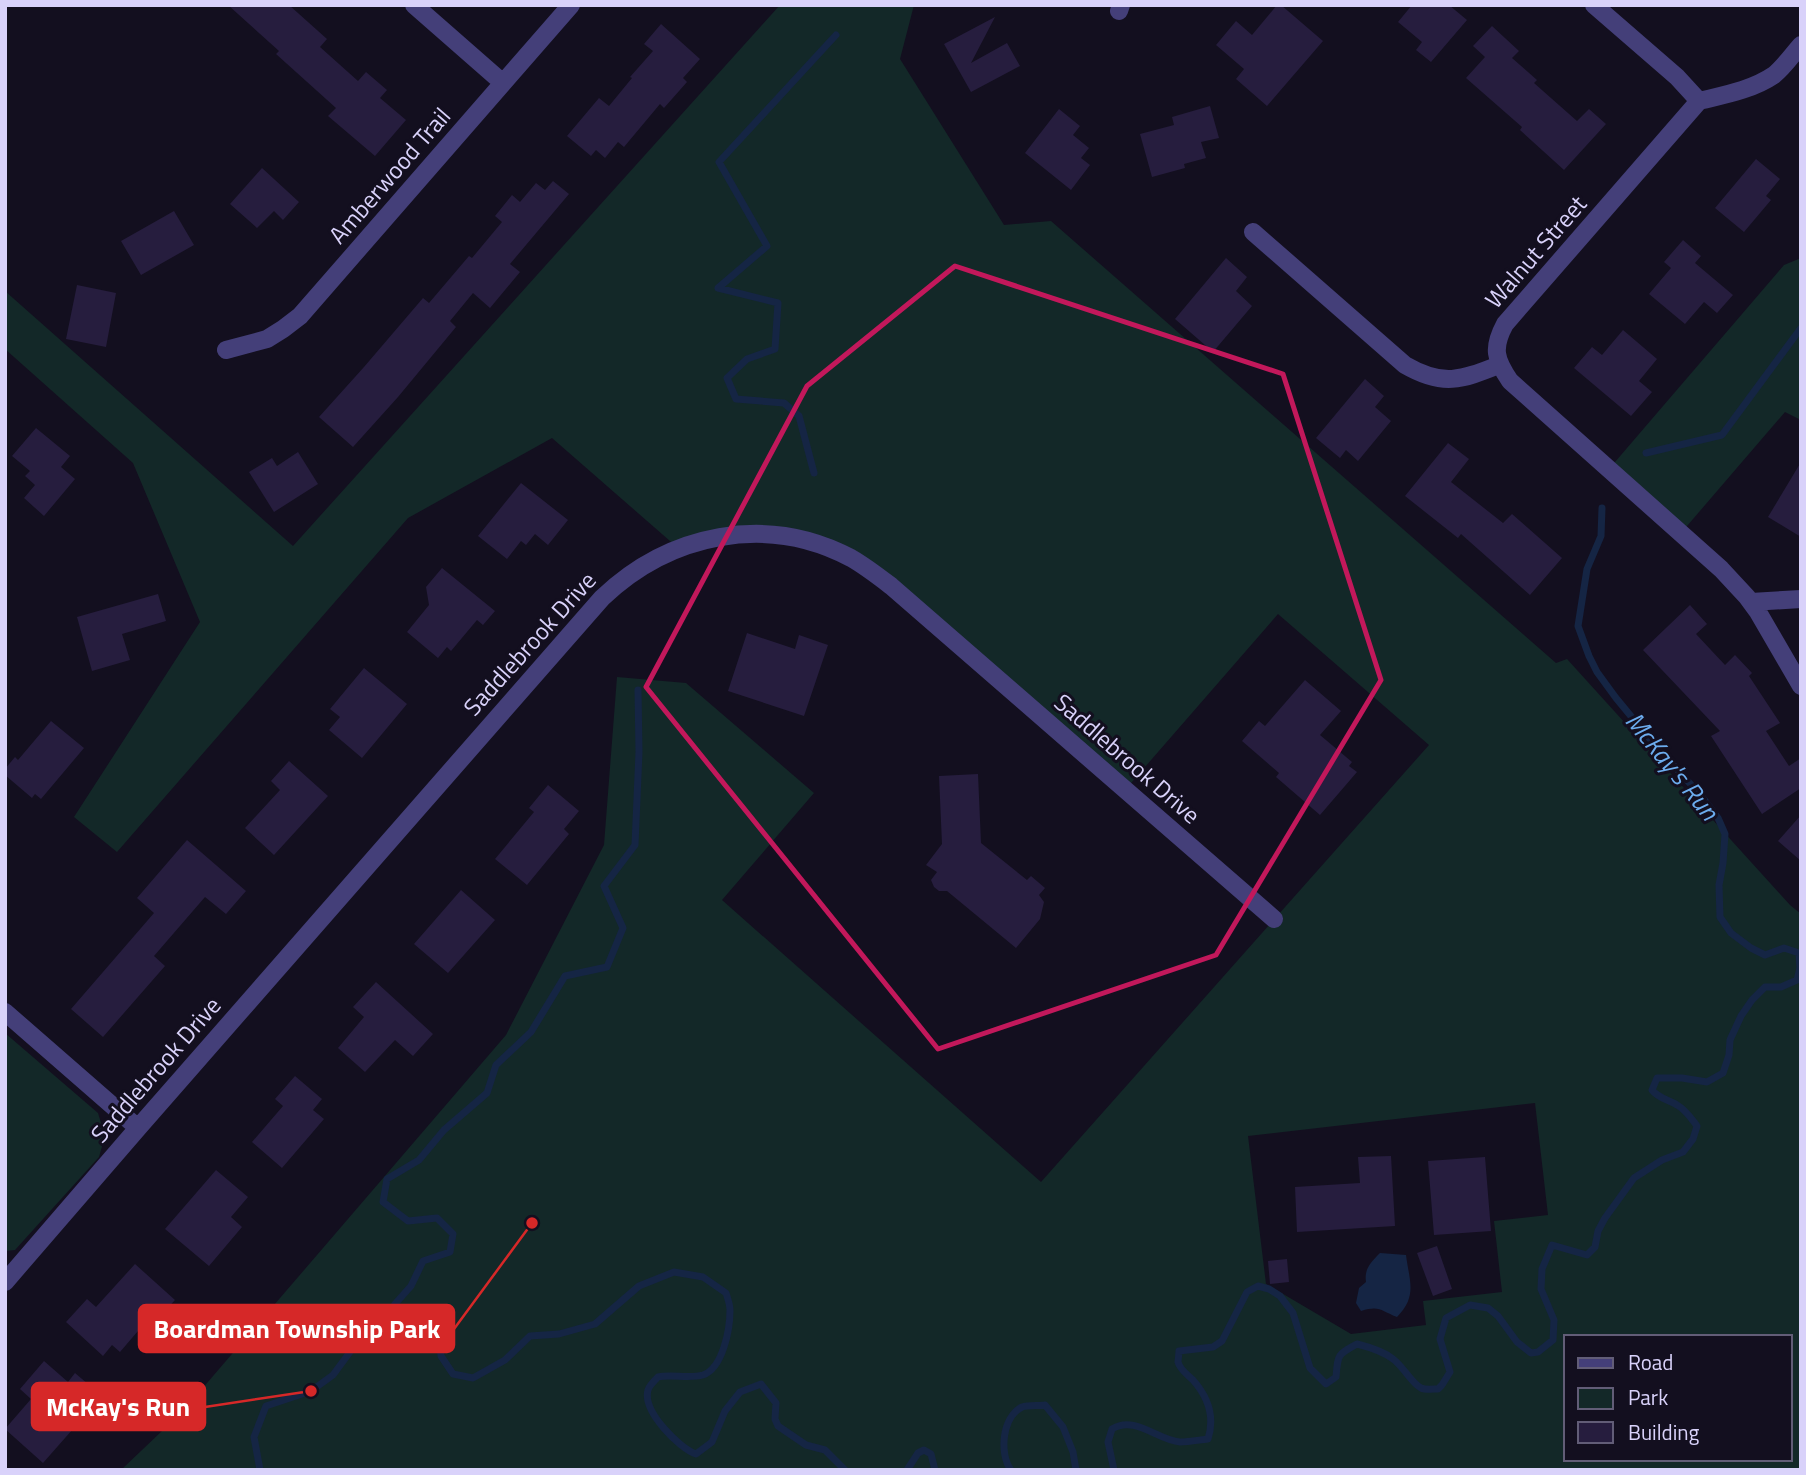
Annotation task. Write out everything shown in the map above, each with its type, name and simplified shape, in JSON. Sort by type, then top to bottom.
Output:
[{"type":"street","points":[[414,5],[503,83]]},
{"type":"street","name":"Amberwood Trail","points":[[226,351],[267,339],[300,316],[571,5]]},
{"type":"street","points":[[1594,5],[1677,77],[1699,102],[1745,90],[1773,75],[1801,46]]},
{"type":"street","name":"Walnut Street","points":[[1499,365],[1495,348],[1505,324],[1699,102]]},
{"type":"street","points":[[1253,232],[1405,365],[1422,374],[1442,379],[1463,379],[1499,365],[1510,381],[1721,569],[1751,602],[1801,686]]},
{"type":"street","name":"Saddlebrook Drive","points":[[5,1282],[602,598],[626,577],[678,548],[723,536],[778,536],[802,540],[839,552],[871,570],[1274,919]]},
{"type":"street","points":[[1751,602],[1801,598]]},
{"type":"street","points":[[5,1012],[138,1128]]},
{"type":"highlighted area","points":[[955,266],[1283,374],[1381,680],[1216,955],[938,1049],[646,687],[807,386]]},
{"type":"green space","points":[[780,5],[914,5],[900,59],[1004,225],[1051,221],[1556,663],[1567,659],[1801,914],[1801,1470],[121,1470],[183,1411],[506,1035],[604,845],[617,677],[686,683],[814,793],[722,900],[1041,1182],[1429,745],[1278,614],[1125,790],[871,571],[778,536],[678,548],[552,438],[408,518],[117,852],[74,817],[200,622],[133,463],[5,349],[5,291],[293,546]],"holes":[[[1535,1103],[1548,1215],[1494,1221],[1502,1292],[1423,1301],[1426,1325],[1351,1334],[1266,1284],[1248,1136]]]},
{"type":"green space","points":[[1801,258],[1801,420],[1785,412],[1681,533],[1609,469],[1784,265]]},
{"type":"green space","points":[[5,1033],[98,1113],[105,1136],[99,1157],[15,1250],[5,1251]]},
{"type":"water","points":[[1380,1253],[1406,1255],[1410,1295],[1397,1317],[1377,1309],[1361,1311],[1356,1303],[1359,1288],[1366,1282],[1367,1269]]},
{"type":"building","points":[[228,5],[289,5],[327,39],[320,47],[358,81],[366,72],[387,90],[380,98],[406,120],[375,156],[328,116],[336,108],[276,54],[279,51]]},
{"type":"building","points":[[1277,5],[1281,5],[1323,41],[1267,106],[1236,79],[1244,69],[1216,45],[1236,21],[1252,35]]},
{"type":"building","points":[[1412,5],[1449,5],[1467,20],[1431,62],[1416,50],[1422,42],[1398,22]]},
{"type":"building","points":[[995,17],[971,63],[1007,43],[1020,66],[971,92],[944,44]]},
{"type":"building","points":[[661,24],[700,59],[683,78],[687,82],[664,108],[660,104],[624,147],[618,142],[605,158],[596,150],[591,156],[567,136],[599,98],[609,106],[653,51],[644,44]]},
{"type":"building","points":[[1492,26],[1519,51],[1512,58],[1537,80],[1534,83],[1577,121],[1589,109],[1606,124],[1564,170],[1520,130],[1522,127],[1466,78],[1485,57],[1473,46]]},
{"type":"building","points":[[1210,106],[1219,138],[1201,142],[1206,158],[1184,164],[1185,168],[1152,177],[1140,134],[1174,125],[1172,117]]},
{"type":"building","points":[[1059,109],[1080,126],[1073,135],[1089,148],[1081,158],[1090,165],[1071,190],[1025,153]]},
{"type":"building","points":[[1756,159],[1780,179],[1766,196],[1771,200],[1744,232],[1715,208]]},
{"type":"building","points":[[262,168],[299,202],[283,220],[274,211],[257,228],[230,204]]},
{"type":"building","points":[[553,181],[569,194],[510,264],[520,272],[490,308],[473,293],[450,321],[456,327],[353,447],[319,417],[423,298],[429,303],[469,256],[472,258],[502,222],[495,216],[512,195],[520,202],[536,183],[545,190]]},
{"type":"building","points":[[174,211],[194,245],[141,275],[121,241]]},
{"type":"building","points":[[1683,240],[1701,256],[1695,263],[1733,295],[1717,313],[1704,302],[1685,324],[1649,294],[1671,268],[1664,262]]},
{"type":"building","points":[[1226,258],[1247,277],[1236,291],[1252,306],[1213,352],[1175,319]]},
{"type":"building","points":[[77,285],[116,293],[106,347],[66,339]]},
{"type":"building","points":[[1623,330],[1657,359],[1639,381],[1652,392],[1631,416],[1574,368],[1592,347],[1602,355]]},
{"type":"building","points":[[1365,379],[1384,396],[1375,407],[1391,421],[1358,461],[1346,450],[1340,458],[1316,438]]},
{"type":"building","points":[[36,428],[70,456],[61,467],[75,479],[44,516],[24,498],[35,485],[25,476],[30,471],[12,456]]},
{"type":"building","points":[[1448,443],[1469,459],[1451,482],[1503,523],[1512,514],[1562,558],[1530,595],[1461,534],[1458,538],[1405,496]]},
{"type":"building","points":[[298,452],[318,484],[274,512],[249,472],[272,458],[277,466]]},
{"type":"building","points":[[1801,462],[1801,537],[1768,517]]},
{"type":"building","points":[[521,483],[568,520],[548,545],[535,534],[526,545],[521,541],[507,559],[478,536]]},
{"type":"building","points":[[442,568],[495,611],[483,625],[477,620],[451,651],[447,647],[438,658],[407,632],[429,605],[426,587]]},
{"type":"building","points":[[158,594],[166,621],[122,634],[130,660],[92,671],[77,617]]},
{"type":"building","points":[[1690,605],[1707,624],[1696,634],[1725,665],[1735,655],[1752,673],[1749,676],[1780,723],[1766,731],[1789,766],[1801,758],[1801,788],[1762,814],[1711,736],[1720,731],[1643,650]]},
{"type":"building","points":[[747,633],[795,649],[799,635],[828,645],[804,716],[728,691]]},
{"type":"building","points":[[364,668],[407,704],[362,758],[329,730],[340,717],[330,709]]},
{"type":"building","points":[[1305,680],[1341,711],[1320,735],[1352,762],[1349,766],[1357,772],[1320,815],[1276,777],[1279,773],[1242,741],[1259,721],[1265,726]]},
{"type":"building","points":[[51,721],[84,748],[41,799],[35,794],[32,798],[5,775],[5,769],[15,757],[18,760]]},
{"type":"building","points":[[289,761],[328,796],[274,855],[245,828],[280,790],[271,781]]},
{"type":"building","points":[[978,774],[981,843],[1027,880],[1031,876],[1045,888],[1039,895],[1044,902],[1040,919],[1016,948],[947,891],[939,891],[934,887],[931,880],[937,872],[926,865],[942,844],[939,776]]},
{"type":"building","points":[[548,785],[579,811],[564,829],[569,834],[527,885],[495,859],[534,812],[529,808]]},
{"type":"building","points":[[1801,815],[1801,861],[1778,841]]},
{"type":"building","points":[[187,840],[246,891],[226,914],[205,897],[154,956],[165,966],[103,1037],[71,1009],[154,913],[137,898]]},
{"type":"building","points":[[461,890],[495,920],[448,973],[414,944]]},
{"type":"building","points":[[376,982],[433,1034],[413,1056],[395,1040],[365,1072],[338,1048],[364,1017],[353,1007]]},
{"type":"building","points":[[295,1076],[322,1099],[313,1110],[324,1119],[282,1168],[252,1142],[283,1106],[275,1099]]},
{"type":"building","points":[[1391,1156],[1395,1226],[1297,1232],[1295,1187],[1360,1183],[1358,1157]]},
{"type":"building","points":[[1485,1157],[1491,1231],[1434,1235],[1428,1161]]},
{"type":"building","points":[[216,1170],[248,1197],[231,1217],[242,1227],[209,1266],[165,1229]]},
{"type":"building","points":[[1437,1246],[1452,1289],[1433,1296],[1417,1253]]},
{"type":"building","points":[[1287,1259],[1289,1282],[1270,1284],[1268,1261]]},
{"type":"building","points":[[135,1264],[175,1300],[163,1313],[177,1326],[164,1342],[144,1324],[120,1352],[112,1345],[103,1356],[66,1322],[87,1299],[96,1307]]},
{"type":"building","points":[[44,1361],[68,1382],[75,1373],[102,1396],[43,1463],[5,1429],[31,1399],[20,1389]]},
{"type":"waterway","points":[[814,473],[799,416],[784,403],[736,399],[727,378],[747,359],[775,349],[778,303],[718,288],[767,246],[719,162],[836,35]]},
{"type":"waterway","name":"McKay's Run","points":[[1646,453],[1722,435],[1801,328]]},
{"type":"waterway","name":"McKay's Run","points":[[1114,1470],[1108,1442],[1112,1429],[1121,1425],[1138,1426],[1180,1442],[1208,1439],[1211,1423],[1209,1408],[1198,1387],[1179,1365],[1179,1351],[1213,1347],[1222,1341],[1247,1292],[1258,1286],[1280,1296],[1293,1313],[1310,1368],[1326,1384],[1336,1377],[1340,1356],[1357,1344],[1389,1356],[1421,1388],[1438,1389],[1450,1372],[1440,1339],[1446,1318],[1470,1305],[1488,1308],[1498,1316],[1517,1342],[1531,1353],[1538,1352],[1553,1340],[1554,1320],[1541,1289],[1542,1269],[1552,1245],[1587,1255],[1595,1247],[1598,1231],[1605,1218],[1634,1178],[1662,1160],[1683,1152],[1693,1139],[1697,1126],[1688,1114],[1652,1090],[1657,1078],[1707,1082],[1723,1073],[1729,1055],[1730,1040],[1752,1000],[1765,987],[1781,987],[1797,980],[1800,968],[1799,953],[1784,948],[1765,955],[1731,933],[1720,917],[1719,885],[1725,834],[1718,818],[1616,698],[1589,656],[1578,626],[1587,569],[1601,536],[1602,508]]},
{"type":"waterway","points":[[381,1330],[395,1304],[411,1286],[423,1261],[450,1252],[453,1234],[437,1218],[408,1221],[383,1202],[387,1179],[419,1160],[444,1130],[487,1093],[496,1065],[531,1032],[565,976],[607,967],[623,928],[604,886],[635,845],[639,752],[638,690]]},
{"type":"waterway","name":"McKay's Run","points":[[260,1470],[254,1437],[266,1406],[311,1391],[333,1375],[364,1333],[406,1328],[417,1321],[428,1322],[439,1334],[441,1356],[453,1374],[473,1378],[505,1360],[530,1336],[559,1334],[595,1324],[639,1286],[674,1272],[703,1277],[726,1293],[730,1318],[724,1347],[716,1365],[710,1371],[698,1376],[658,1377],[648,1390],[651,1408],[663,1428],[696,1454],[712,1442],[725,1411],[740,1392],[761,1384],[776,1403],[775,1419],[778,1426],[806,1445],[825,1450],[845,1470]]},
{"type":"waterway","name":"McKay's Run","points":[[1011,1470],[1004,1446],[1004,1436],[1010,1419],[1022,1407],[1045,1405],[1063,1427],[1073,1452],[1076,1470]]},
{"type":"waterway","name":"McKay's Run","points":[[907,1470],[918,1453],[924,1450],[931,1454],[935,1470]]},
{"type":"place","name":"Boardman Township Park","points":[[532,1223]]},
{"type":"place","name":"McKay's Run","points":[[311,1391]]}]
